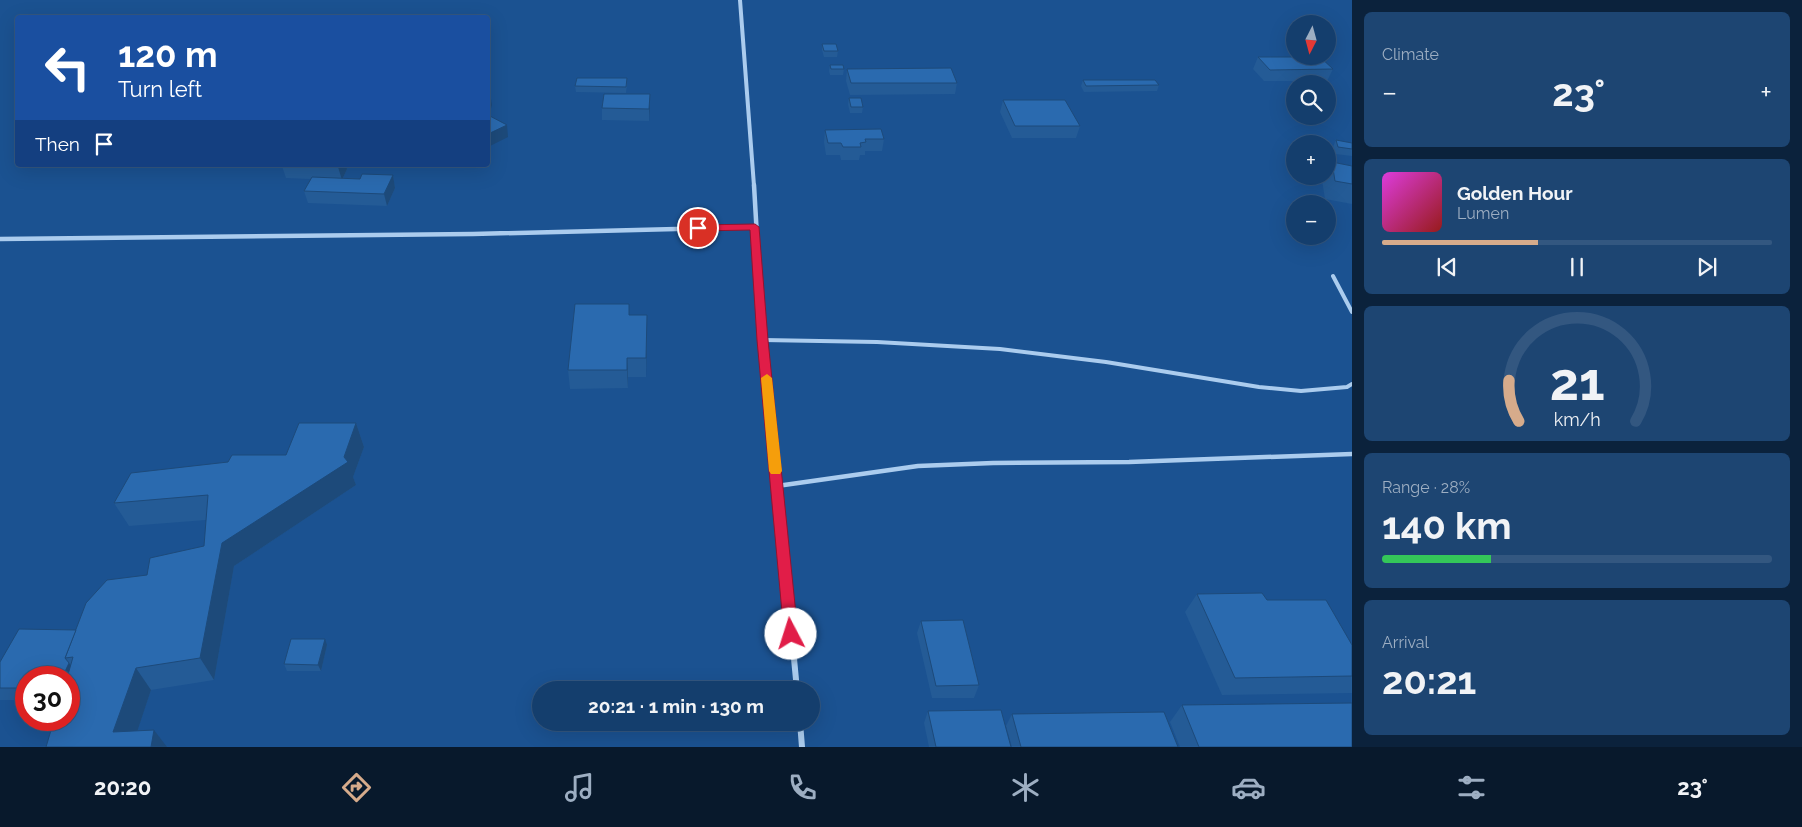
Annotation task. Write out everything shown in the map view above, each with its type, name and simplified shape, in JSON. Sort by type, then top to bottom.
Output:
[{"type":"street","points":[[740,0],[749,109],[763,340],[795,681]]},
{"type":"street","points":[[0,238],[473,234],[755,227]]},
{"type":"street","points":[[801,731],[802,747]]},
{"type":"lane","points":[[1333,276],[1352,312]]},
{"type":"lane","points":[[763,340],[877,342],[1000,349],[1106,362],[1259,387],[1301,391],[1347,387],[1352,384]]},
{"type":"lane","points":[[777,486],[918,466],[993,462],[1129,462],[1352,454]]},
{"type":"building","points":[[822,44],[836,44],[838,51],[824,51]]},
{"type":"building","points":[[1258,57],[1286,57],[1286,65],[1329,65],[1333,69],[1270,70]]},
{"type":"building","points":[[830,65],[843,65],[844,69],[831,69]]},
{"type":"building","points":[[951,68],[957,83],[851,83],[847,69]]},
{"type":"building","points":[[577,78],[627,78],[626,87],[575,86]]},
{"type":"building","points":[[1083,80],[1155,80],[1159,85],[1086,86]]},
{"type":"building","points":[[604,94],[650,94],[649,109],[602,108]]},
{"type":"building","points":[[849,98],[861,98],[863,107],[851,107]]},
{"type":"building","points":[[1003,100],[1065,100],[1080,126],[1015,126]]},
{"type":"building","points":[[490,116],[507,125],[490,133]]},
{"type":"building","points":[[881,129],[884,139],[865,139],[866,142],[860,143],[861,147],[843,147],[841,143],[828,143],[825,130]]},
{"type":"building","points":[[1336,140],[1352,143],[1352,149],[1338,147]]},
{"type":"building","points":[[1336,163],[1352,166],[1352,184],[1336,181]]},
{"type":"building","points":[[362,174],[393,175],[384,194],[304,191],[312,177],[360,179]]},
{"type":"building","points":[[575,304],[629,304],[629,315],[647,315],[646,358],[627,358],[627,370],[568,370]]},
{"type":"building","points":[[299,423],[356,423],[344,457],[348,462],[222,543],[200,658],[136,668],[113,732],[154,730],[151,747],[46,747],[51,731],[80,731],[80,666],[70,666],[73,657],[65,658],[86,603],[107,580],[147,575],[150,558],[204,546],[208,495],[114,503],[131,473],[228,462],[232,455],[286,455]]},
{"type":"building","points":[[1262,593],[1267,600],[1326,600],[1352,645],[1352,676],[1235,678],[1197,594]]},
{"type":"building","points":[[963,620],[979,685],[936,686],[921,621]]},
{"type":"building","points":[[19,629],[76,630],[65,658],[69,663],[68,666],[15,666],[15,688],[0,688],[0,662]]},
{"type":"building","points":[[291,639],[325,639],[318,665],[284,664]]},
{"type":"building","points":[[1352,703],[1352,747],[1199,747],[1182,705]]},
{"type":"building","points":[[1001,710],[1011,747],[936,747],[928,711]]},
{"type":"building","points":[[1164,712],[1178,747],[1021,747],[1012,714]]},
{"type":"slow traffic","points":[[767,378],[776,471]]},
{"type":"route","points":[[698,228],[755,227],[763,340],[791,634]]}]
